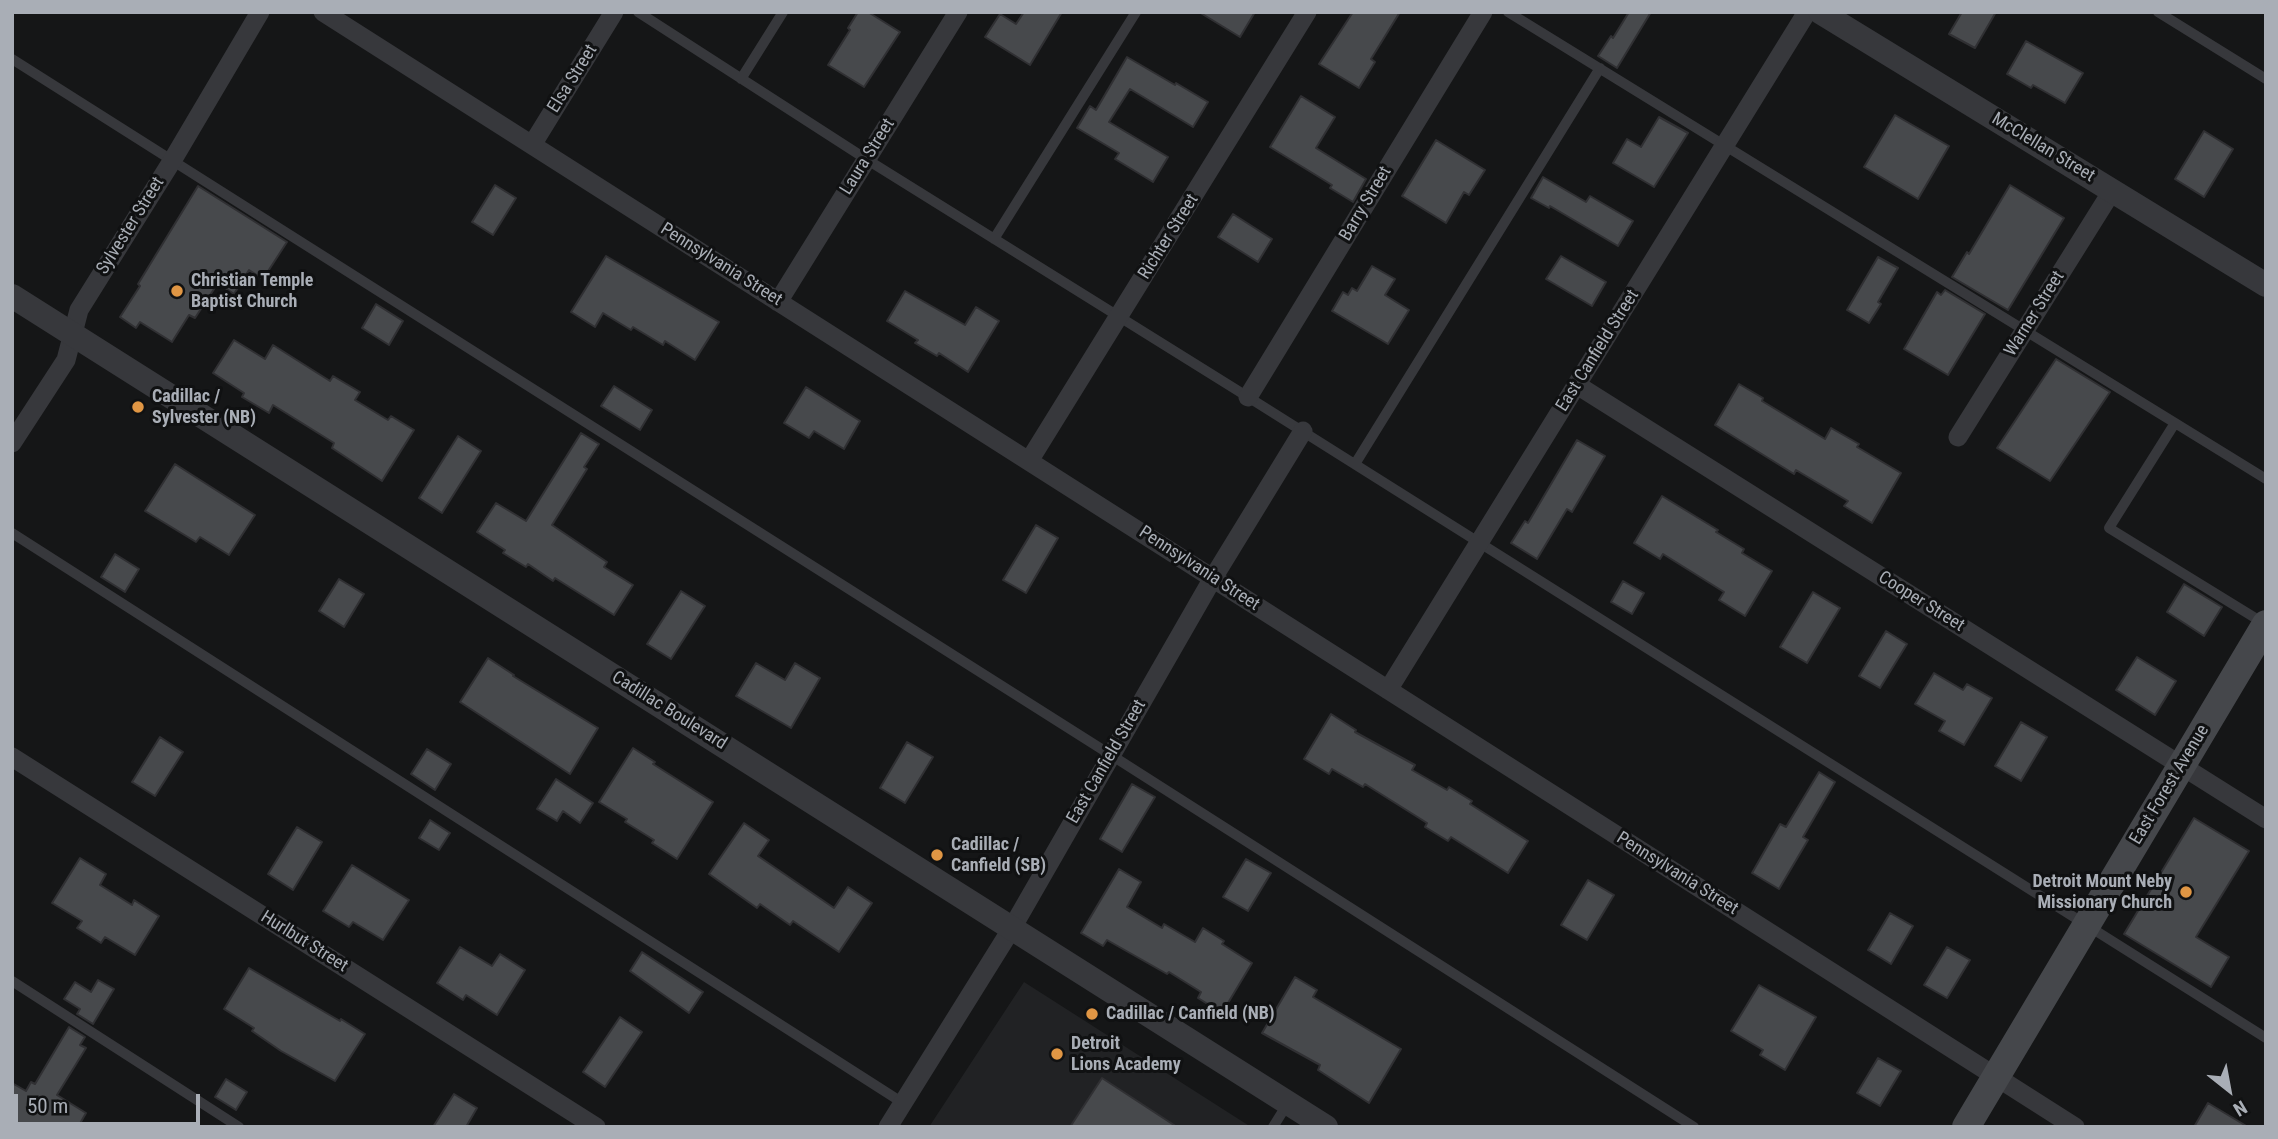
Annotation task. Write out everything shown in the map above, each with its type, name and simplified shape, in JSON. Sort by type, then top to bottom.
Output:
[{"type":"main road","name":"East Forest Avenue","points":[[1966,1127],[2266,624]]},
{"type":"street","name":"Sylvester Street","points":[[12,443],[66,360],[79,310],[172,161],[260,12]]},
{"type":"street","name":"Pennsylvania Street","points":[[323,12],[2075,1127]]},
{"type":"street","name":"Elsa Street","points":[[532,145],[614,12]]},
{"type":"street","name":"Laura Street","points":[[778,302],[958,12]]},
{"type":"street","name":"Richter Street","points":[[1029,461],[1307,12]]},
{"type":"street","name":"Barry Street","points":[[1248,397],[1483,12]]},
{"type":"street","name":"East Canfield Street","points":[[1388,690],[1807,12]]},
{"type":"street","name":"McClellan Street","points":[[1820,12],[2266,285]]},
{"type":"street","name":"Warner Street","points":[[1958,438],[2112,191]]},
{"type":"street","name":"Cadillac Boulevard","points":[[12,296],[1326,1127]]},
{"type":"street","name":"Cooper Street","points":[[1577,385],[2266,819]]},
{"type":"street","name":"East Canfield Street","points":[[888,1127],[1012,928],[1213,578],[1303,431]]},
{"type":"street","name":"Hurlbut Street","points":[[12,757],[596,1127]]},
{"type":"lane","points":[[638,12],[1118,318],[1356,464],[2266,1038]]},
{"type":"lane","points":[[741,79],[783,12]]},
{"type":"lane","points":[[994,239],[1136,12]]},
{"type":"lane","points":[[1508,12],[2266,480]]},
{"type":"lane","points":[[2158,12],[2266,79]]},
{"type":"lane","points":[[12,59],[1693,1127]]},
{"type":"lane","points":[[1356,464],[1600,68]]},
{"type":"lane","points":[[2175,423],[2109,528],[2266,624]]},
{"type":"lane","points":[[12,533],[903,1103]]},
{"type":"lane","points":[[12,981],[239,1127]]},
{"type":"lane","points":[[1273,1127],[1288,1103]]},
{"type":"shaded area","name":"Detroit Lions Academy","points":[[1024,982],[1251,1127],[929,1127]]},
{"type":"building","points":[[858,12],[868,12],[900,32],[864,87],[828,65]]},
{"type":"building","points":[[1024,12],[1062,12],[1030,65],[985,37],[1000,14],[1016,24]]},
{"type":"building","points":[[1199,12],[1255,12],[1240,37]]},
{"type":"building","points":[[1353,12],[1400,12],[1371,59],[1375,62],[1359,88],[1319,64]]},
{"type":"building","points":[[1629,12],[1651,12],[1617,68],[1598,56]]},
{"type":"building","points":[[1962,12],[1996,12],[1975,48],[1949,34]]},
{"type":"building","points":[[2026,41],[2083,73],[2065,103],[2007,74]]},
{"type":"building","points":[[1127,57],[1208,102],[1193,127],[1130,89],[1109,122],[1168,157],[1153,182],[1115,159],[1119,153],[1077,128],[1090,106],[1096,110]]},
{"type":"building","points":[[1301,96],[1335,117],[1316,148],[1366,179],[1353,202],[1330,188],[1332,185],[1270,147]]},
{"type":"building","points":[[1895,115],[1949,146],[1918,199],[1864,167]]},
{"type":"building","points":[[1659,117],[1688,133],[1654,187],[1613,163],[1627,139],[1641,147]]},
{"type":"building","points":[[2204,131],[2233,149],[2204,197],[2175,179]]},
{"type":"building","points":[[1436,140],[1485,170],[1469,195],[1464,192],[1446,223],[1402,196]]},
{"type":"building","points":[[1543,177],[1586,202],[1590,196],[1633,221],[1618,246],[1550,206],[1549,208],[1531,198]]},
{"type":"building","points":[[495,185],[516,198],[493,235],[472,222]]},
{"type":"building","points":[[2010,185],[2064,218],[2008,310],[1952,277],[1967,252],[1969,254]]},
{"type":"building","points":[[198,186],[287,242],[263,279],[249,270],[234,294],[218,283],[195,318],[189,315],[172,342],[140,322],[136,328],[120,317]]},
{"type":"building","points":[[1233,214],[1272,239],[1258,262],[1218,237]]},
{"type":"building","points":[[606,256],[719,322],[695,360],[665,341],[663,345],[603,313],[595,327],[571,312]]},
{"type":"building","points":[[1561,256],[1606,282],[1592,306],[1546,279]]},
{"type":"building","points":[[1878,257],[1898,268],[1869,323],[1847,310]]},
{"type":"building","points":[[1372,266],[1395,279],[1385,295],[1409,310],[1388,344],[1332,311],[1343,292],[1348,295],[1352,288],[1357,291]]},
{"type":"building","points":[[1945,290],[1985,314],[1948,375],[1904,349],[1937,292],[1941,295]]},
{"type":"building","points":[[905,291],[965,325],[976,307],[999,321],[968,372],[939,353],[937,356],[915,343],[918,340],[887,321]]},
{"type":"building","points":[[376,304],[403,321],[389,345],[362,328]]},
{"type":"building","points":[[234,340],[265,359],[273,345],[330,381],[333,376],[360,392],[355,400],[388,420],[391,416],[414,430],[382,481],[332,448],[334,443],[273,405],[269,413],[242,397],[244,393],[213,373]]},
{"type":"building","points":[[2056,359],[2110,392],[2050,481],[1997,448]]},
{"type":"building","points":[[1739,384],[1825,439],[1831,428],[1901,473],[1872,523],[1844,506],[1848,501],[1796,470],[1794,474],[1715,425]]},
{"type":"building","points":[[614,386],[652,410],[640,430],[601,406]]},
{"type":"building","points":[[806,387],[860,421],[844,449],[814,431],[809,438],[784,423]]},
{"type":"building","points":[[581,433],[599,444],[584,467],[587,469],[552,525],[607,562],[604,567],[633,585],[614,615],[555,578],[553,581],[528,564],[526,567],[477,532],[496,503],[526,521]]},
{"type":"building","points":[[458,436],[481,451],[442,513],[419,498]]},
{"type":"building","points":[[1577,440],[1605,456],[1572,512],[1567,509],[1537,559],[1511,543],[1525,521],[1528,523]]},
{"type":"building","points":[[175,464],[255,515],[229,555],[200,537],[196,542],[145,511]]},
{"type":"building","points":[[1662,496],[1718,530],[1716,532],[1744,549],[1742,553],[1772,571],[1745,616],[1719,600],[1724,592],[1663,554],[1660,559],[1634,543]]},
{"type":"building","points":[[1036,525],[1058,538],[1026,593],[1003,580]]},
{"type":"building","points":[[115,554],[139,569],[125,592],[101,577]]},
{"type":"building","points":[[339,579],[364,594],[344,627],[319,611]]},
{"type":"building","points":[[1623,581],[1644,593],[1632,614],[1611,602]]},
{"type":"building","points":[[2184,584],[2222,607],[2204,636],[2167,612]]},
{"type":"building","points":[[681,591],[705,606],[671,659],[647,644]]},
{"type":"building","points":[[1813,592],[1840,608],[1807,663],[1780,647]]},
{"type":"building","points":[[1886,631],[1907,644],[1880,688],[1859,676]]},
{"type":"building","points":[[2137,657],[2176,681],[2155,715],[2116,690]]},
{"type":"building","points":[[488,658],[598,728],[570,774],[460,702]]},
{"type":"building","points":[[756,663],[785,680],[795,663],[820,678],[791,728],[736,696]]},
{"type":"building","points":[[1934,673],[1963,690],[1967,684],[1992,698],[1964,745],[1939,731],[1945,721],[1915,704]]},
{"type":"building","points":[[1331,714],[1356,730],[1355,732],[1415,765],[1412,770],[1472,801],[1470,804],[1528,841],[1508,873],[1451,837],[1448,841],[1425,827],[1427,823],[1365,784],[1363,787],[1332,769],[1329,774],[1304,759]]},
{"type":"building","points":[[2021,722],[2047,737],[2021,781],[1995,766]]},
{"type":"building","points":[[160,737],[183,752],[155,796],[132,782]]},
{"type":"building","points":[[907,742],[933,757],[905,803],[880,788]]},
{"type":"building","points":[[633,748],[713,802],[677,859],[652,843],[654,840],[625,822],[627,819],[599,802]]},
{"type":"building","points":[[427,749],[451,764],[435,790],[411,774]]},
{"type":"building","points":[[1819,772],[1835,782],[1803,837],[1808,840],[1779,889],[1752,873],[1780,824],[1786,827]]},
{"type":"building","points":[[556,779],[593,803],[580,823],[563,811],[557,821],[537,809]]},
{"type":"building","points":[[1132,784],[1155,797],[1122,852],[1100,839]]},
{"type":"building","name":"Detroit Mount Neby Missionary Church","points":[[2194,818],[2249,851],[2196,937],[2229,957],[2211,987],[2124,934]]},
{"type":"building","points":[[430,820],[450,833],[439,850],[419,838]]},
{"type":"building","points":[[744,823],[769,840],[758,856],[834,908],[848,887],[872,903],[839,952],[793,921],[790,925],[760,904],[757,908],[709,874]]},
{"type":"building","points":[[297,827],[322,842],[293,890],[268,874]]},
{"type":"building","points":[[80,858],[106,874],[100,885],[132,905],[134,900],[159,916],[135,955],[105,937],[101,943],[77,928],[82,921],[52,903]]},
{"type":"building","points":[[1246,859],[1271,873],[1248,911],[1223,897]]},
{"type":"building","points":[[352,865],[409,900],[383,940],[353,922],[349,927],[323,911]]},
{"type":"building","points":[[1119,869],[1141,882],[1127,907],[1162,928],[1164,924],[1195,942],[1203,928],[1252,963],[1222,1013],[1198,998],[1201,992],[1169,972],[1167,974],[1107,940],[1103,946],[1081,933]]},
{"type":"building","points":[[1588,880],[1614,895],[1587,940],[1561,925]]},
{"type":"building","points":[[1890,913],[1913,926],[1891,964],[1868,950]]},
{"type":"building","points":[[460,947],[492,966],[500,954],[525,970],[497,1015],[466,995],[463,1000],[437,983]]},
{"type":"building","points":[[1947,947],[1970,960],[1947,998],[1924,985]]},
{"type":"building","points":[[642,952],[703,992],[689,1013],[630,971]]},
{"type":"building","points":[[249,968],[365,1034],[335,1081],[281,1051],[252,1031],[254,1028],[224,1009]]},
{"type":"building","points":[[1295,977],[1317,990],[1313,997],[1401,1049],[1369,1103],[1318,1070],[1320,1065],[1262,1033]]},
{"type":"building","points":[[98,980],[114,989],[93,1024],[77,1014],[80,1009],[64,999],[75,982],[91,992]]},
{"type":"building","points":[[1759,985],[1816,1017],[1785,1070],[1760,1055],[1763,1050],[1731,1031]]},
{"type":"building","points":[[620,1017],[642,1032],[605,1087],[583,1072]]},
{"type":"building","points":[[69,1027],[85,1037],[80,1045],[86,1048],[57,1095],[86,1113],[78,1127],[12,1127],[12,1083],[26,1091],[31,1082],[35,1084]]},
{"type":"building","points":[[1878,1058],[1901,1071],[1880,1106],[1857,1093]]},
{"type":"building","points":[[1102,1078],[1177,1127],[1070,1127]]},
{"type":"building","points":[[226,1079],[247,1092],[236,1110],[215,1097]]},
{"type":"building","points":[[454,1094],[477,1108],[466,1127],[433,1127]]},
{"type":"building","points":[[2208,1103],[2248,1127],[2194,1127]]},
{"type":"place","name":"Christian Temple Baptist Church","points":[[177,291]]},
{"type":"place","name":"Cadillac / Sylvester (NB)","points":[[138,407]]},
{"type":"place","name":"Cadillac / Canfield (SB)","points":[[937,855]]},
{"type":"place","name":"Detroit Mount Neby Missionary Church","points":[[2186,892]]},
{"type":"place","name":"Cadillac / Canfield (NB)","points":[[1092,1014]]},
{"type":"place","name":"Detroit Lions Academy","points":[[1057,1054]]}]
